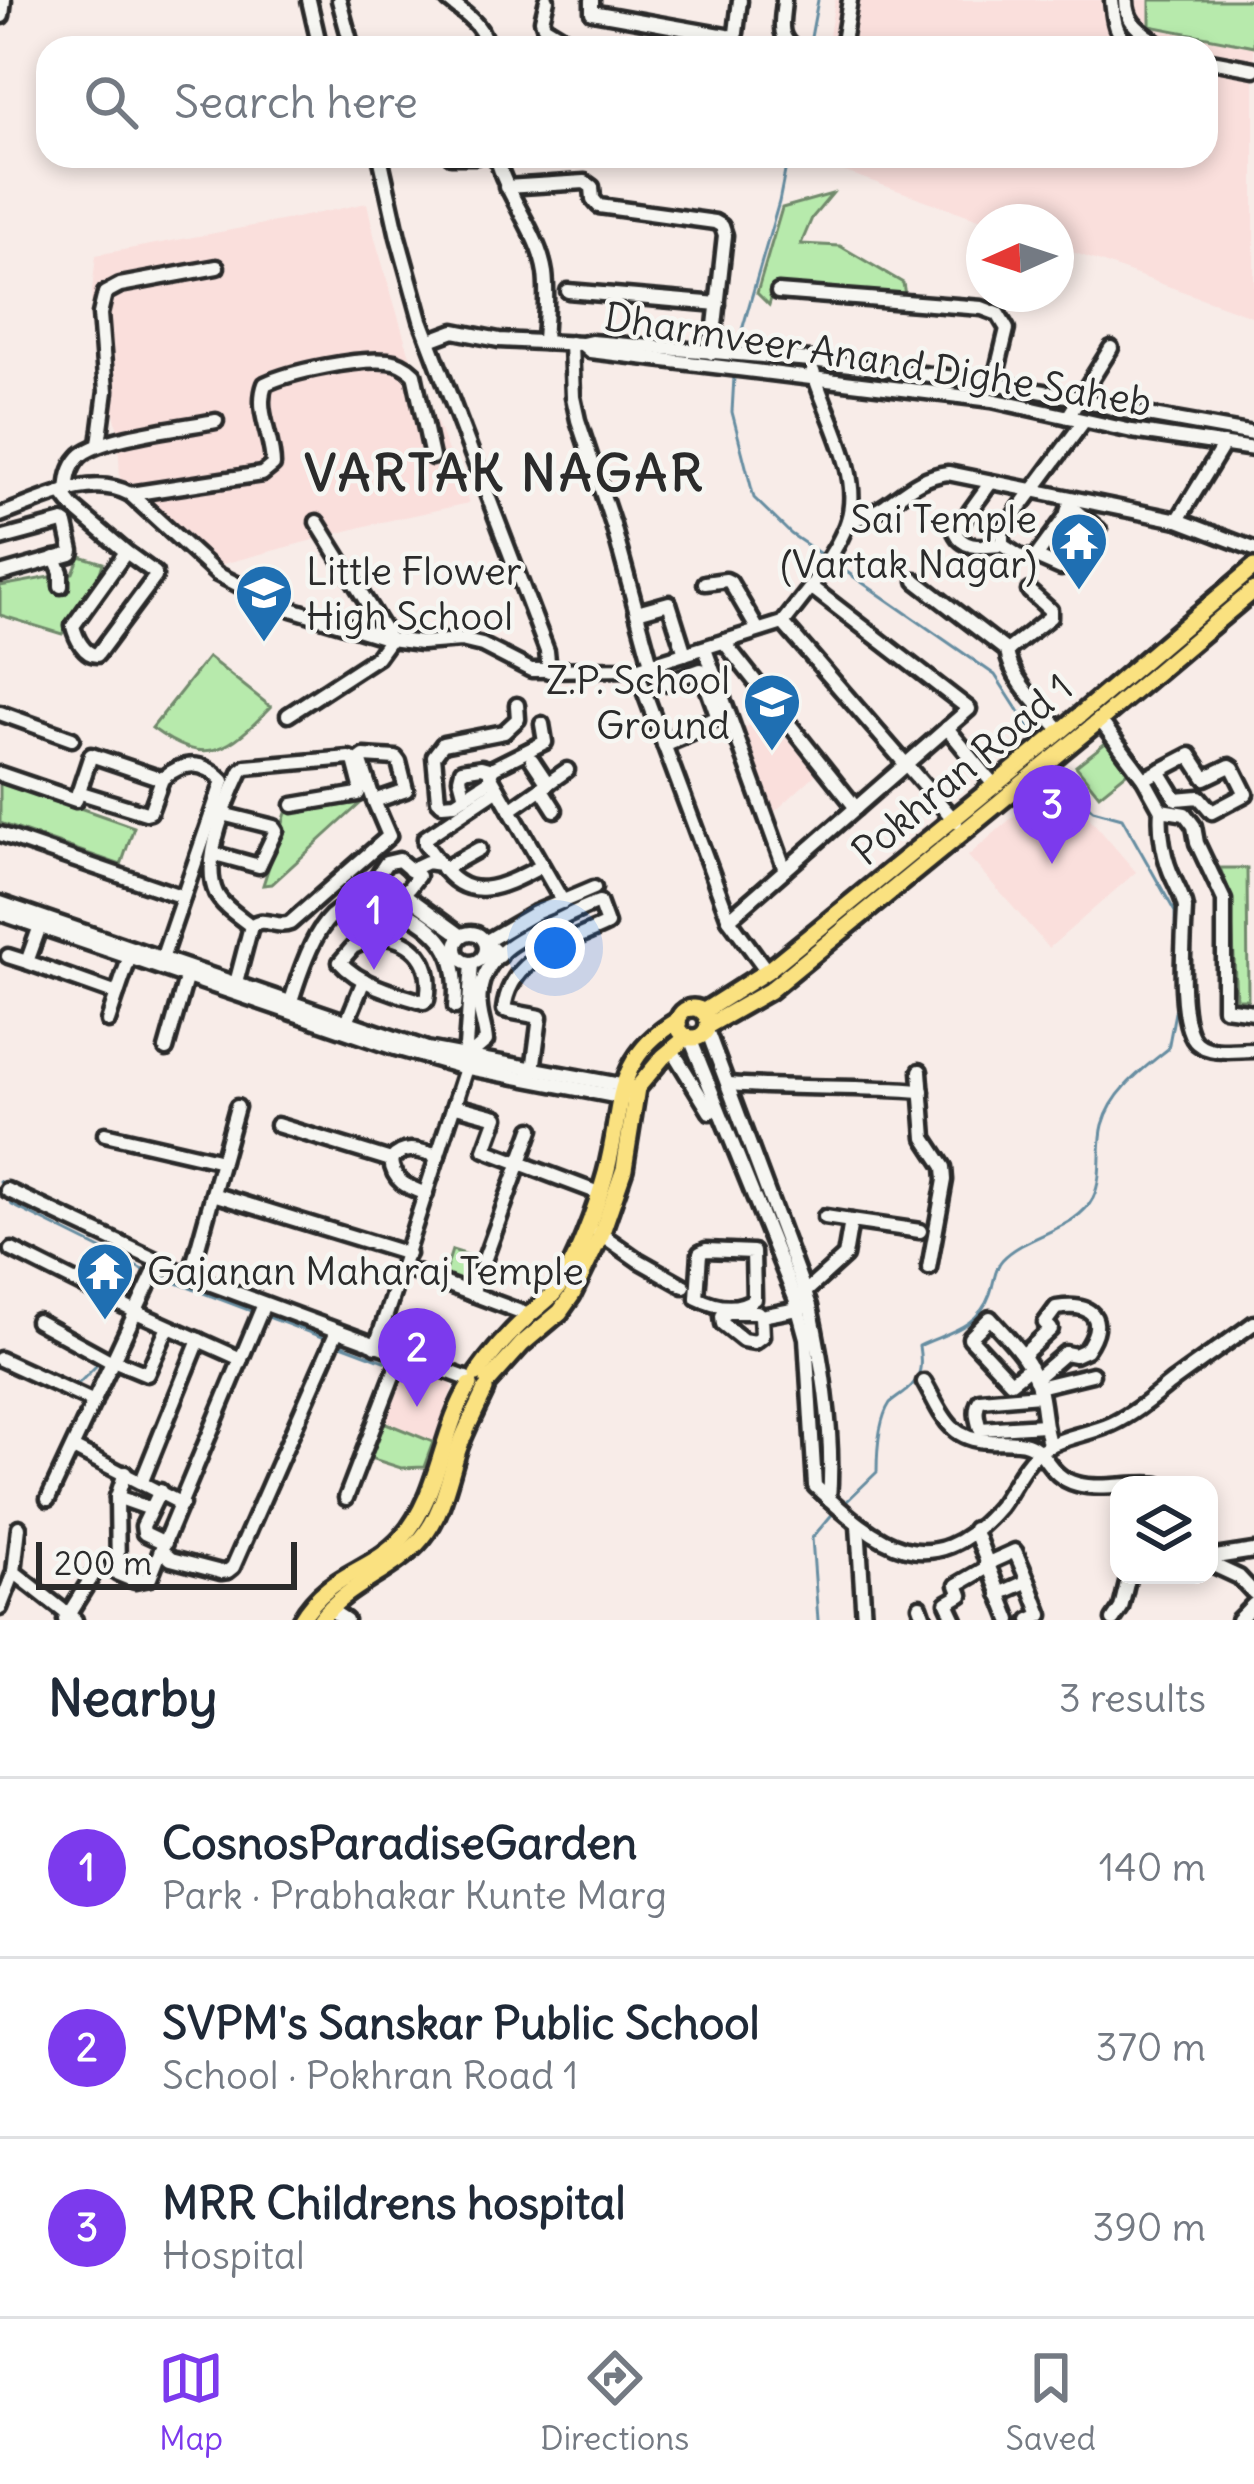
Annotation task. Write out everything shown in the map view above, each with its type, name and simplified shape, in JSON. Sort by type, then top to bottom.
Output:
[{"type":"main road","name":"Pokhran Road 1","points":[[707,1022],[767,971],[1100,720],[1226,602],[1254,567]]},
{"type":"main road","name":"Pokhran Road 1","points":[[707,1022],[769,991],[958,825],[994,785],[1226,602],[1254,590]]},
{"type":"main road","points":[[478,1382],[560,1312],[572,1295],[595,1229],[599,1192],[629,1093],[672,1050],[689,1037],[700,1037],[707,1022],[690,1008],[679,1020],[679,1028],[689,1037]]},
{"type":"main road","points":[[301,1620],[325,1590],[400,1540],[418,1515],[494,1351],[553,1295],[595,1229],[624,1169],[631,1063],[662,1029],[679,1020]]},
{"type":"main road","points":[[324,1615],[425,1534],[439,1510],[452,1443]]},
{"type":"street","points":[[2,16],[4,0]]},
{"type":"street","points":[[309,0],[317,36]]},
{"type":"street","points":[[339,0],[349,36]]},
{"type":"street","points":[[448,0],[485,36]]},
{"type":"street","points":[[547,0],[544,26],[560,36]]},
{"type":"street","points":[[592,0],[592,11],[727,36]]},
{"type":"street","points":[[733,36],[740,0]]},
{"type":"street","points":[[782,36],[784,0]]},
{"type":"street","points":[[844,36],[850,0]]},
{"type":"street","points":[[1112,0],[1120,36]]},
{"type":"street","points":[[1126,0],[1128,19],[1147,36]]},
{"type":"street","points":[[1218,62],[1254,68]]},
{"type":"street","points":[[383,168],[421,320],[548,651],[549,671]]},
{"type":"street","points":[[500,168],[545,269],[544,342]]},
{"type":"street","points":[[506,187],[585,182],[592,187],[596,203],[607,208],[722,226],[725,235],[712,353]]},
{"type":"street","points":[[99,444],[106,392],[100,314],[105,292],[120,284],[217,267]]},
{"type":"street","points":[[568,291],[718,304]]},
{"type":"street","points":[[778,292],[982,308],[998,314],[1007,329],[992,400]]},
{"type":"street","points":[[430,340],[454,331],[499,340],[576,344],[573,397],[578,420],[651,664]]},
{"type":"street","name":"Dharmveer Anand Dighe Saheb","points":[[576,344],[811,360],[994,382],[1254,434]]},
{"type":"street","name":"Dharmveer Anand Dighe Saheb","points":[[576,344],[590,351],[992,400],[1132,431],[1254,449]]},
{"type":"street","points":[[1068,417],[1111,348]]},
{"type":"street","points":[[0,515],[30,513],[103,485],[118,487],[217,574],[278,604],[390,639],[461,640],[482,645],[531,670],[636,669],[783,623],[811,587],[848,520],[851,501],[841,440],[811,360]]},
{"type":"street","points":[[130,494],[262,474],[273,465],[260,396],[265,384],[287,374],[354,364],[390,361],[414,374],[432,458]]},
{"type":"street","points":[[62,498],[69,472],[81,454],[99,444],[216,421]]},
{"type":"street","points":[[1002,545],[1002,532],[1084,421]]},
{"type":"street","points":[[1178,520],[1224,444]]},
{"type":"street","points":[[848,520],[876,511],[915,483],[948,473],[1070,502],[1178,520],[1254,549]]},
{"type":"street","points":[[992,482],[956,532],[961,542],[1002,545],[1022,558],[1036,557],[1061,568]]},
{"type":"street","points":[[62,498],[155,573],[98,655],[92,655],[84,650],[73,626],[126,552]]},
{"type":"street","points":[[1070,502],[1099,530]]},
{"type":"street","points":[[1036,557],[1066,516],[1070,502]]},
{"type":"street","points":[[317,522],[390,639]]},
{"type":"street","points":[[0,538],[63,523],[72,551],[59,560],[0,574]]},
{"type":"street","points":[[59,560],[73,569]]},
{"type":"street","points":[[59,560],[61,586]]},
{"type":"street","points":[[916,581],[1006,651],[1019,680],[1060,731]]},
{"type":"street","points":[[705,584],[730,582],[758,630]]},
{"type":"street","points":[[729,919],[969,709],[811,587]]},
{"type":"street","points":[[1006,651],[1050,617],[1050,610],[1029,591]]},
{"type":"street","points":[[637,612],[669,603],[686,654]]},
{"type":"street","points":[[783,623],[958,825]]},
{"type":"street","points":[[288,716],[377,657],[390,639]]},
{"type":"street","points":[[724,643],[856,808]]},
{"type":"street","points":[[705,649],[706,668],[723,716],[785,870]]},
{"type":"street","points":[[665,683],[706,668]]},
{"type":"street","points":[[636,669],[729,919],[767,971]]},
{"type":"street","points":[[494,779],[455,803],[445,804],[437,800],[434,756],[443,745],[504,732],[518,719],[517,705]]},
{"type":"street","points":[[0,713],[72,740]]},
{"type":"street","points":[[664,745],[692,733],[696,725],[723,716]]},
{"type":"street","points":[[1100,720],[1161,810],[1166,855],[1185,908],[1186,1024],[1194,1042],[1210,1050],[1254,1050]]},
{"type":"street","points":[[542,724],[545,742],[511,760],[425,838],[430,854],[449,878],[467,888],[506,885],[542,866]]},
{"type":"street","points":[[947,728],[994,785]]},
{"type":"street","points":[[504,732],[511,760]]},
{"type":"street","points":[[0,774],[76,800],[91,754],[162,779]]},
{"type":"street","points":[[1144,779],[1159,770],[1192,755],[1205,778],[1231,766],[1246,794],[1213,812],[1198,797],[1175,799],[1159,770]]},
{"type":"street","points":[[251,926],[218,897],[212,873],[222,814],[241,771],[354,760],[361,788],[358,794],[293,805]]},
{"type":"street","points":[[532,760],[555,810]]},
{"type":"street","points":[[79,792],[150,812],[162,779],[186,764],[213,771],[223,782],[162,958]]},
{"type":"street","points":[[465,797],[462,770],[481,767],[494,779],[562,902]]},
{"type":"street","points":[[509,810],[567,770]]},
{"type":"street","points":[[235,988],[251,926],[261,921],[278,926],[290,923],[388,836],[374,801]]},
{"type":"street","points":[[1161,810],[1185,814],[1194,826],[1197,843],[1224,900],[1224,1008],[1254,1012]]},
{"type":"street","points":[[214,854],[259,866],[276,830],[222,814]]},
{"type":"street","points":[[0,834],[183,897]]},
{"type":"street","points":[[410,870],[427,862],[441,866],[479,849]]},
{"type":"street","points":[[399,860],[418,876],[404,894],[387,914],[366,893],[386,862],[399,860]]},
{"type":"street","points":[[485,942],[535,913],[594,888]]},
{"type":"street","points":[[404,894],[462,936]]},
{"type":"street","points":[[464,1054],[486,1041],[480,990],[506,946],[599,902],[607,924],[526,963],[518,970],[506,1000],[506,1011],[540,1017],[533,1076]]},
{"type":"street","points":[[289,1007],[319,929],[346,908],[358,906],[371,912],[375,937],[352,947],[340,962],[344,969],[425,1001],[429,988],[426,964],[400,939],[380,935],[385,916],[404,912],[434,931],[446,946],[457,974],[455,1007]]},
{"type":"street","points":[[0,907],[40,926],[235,988]]},
{"type":"street","points":[[0,907],[162,958],[345,1026],[533,1076],[629,1093]]},
{"type":"street","points":[[27,962],[40,926]]},
{"type":"street","points":[[376,1346],[456,1106],[464,1054],[457,943],[462,936],[475,933],[499,955]]},
{"type":"street","points":[[461,958],[484,956],[485,942]]},
{"type":"street","points":[[8,956],[27,962],[43,975],[117,994]]},
{"type":"street","points":[[108,1021],[130,956]]},
{"type":"street","points":[[166,1049],[187,975]]},
{"type":"street","points":[[345,1026],[364,980]]},
{"type":"street","points":[[707,1022],[819,1347],[830,1499],[858,1525],[899,1550],[923,1553],[948,1547],[974,1529],[998,1508],[1045,1448]]},
{"type":"street","points":[[689,1037],[785,1254]]},
{"type":"street","points":[[672,1050],[710,1112]]},
{"type":"street","points":[[920,1071],[925,1138],[944,1167],[945,1180],[929,1268]]},
{"type":"street","points":[[729,1084],[922,1091]]},
{"type":"street","points":[[190,1276],[237,1106]]},
{"type":"street","points":[[456,1106],[497,1117],[485,1150],[599,1192]]},
{"type":"street","points":[[277,1125],[391,1160]]},
{"type":"street","points":[[472,1294],[532,1129]]},
{"type":"street","points":[[105,1134],[222,1161]]},
{"type":"street","points":[[391,1160],[400,1151],[412,1149],[438,1156]]},
{"type":"street","points":[[391,1160],[399,1182],[426,1194]]},
{"type":"street","points":[[7,1190],[190,1276],[478,1382]]},
{"type":"street","points":[[213,1194],[408,1254]]},
{"type":"street","points":[[825,1217],[920,1231]]},
{"type":"street","points":[[761,1316],[802,1302],[844,1256],[851,1221]]},
{"type":"street","points":[[595,1229],[684,1286]]},
{"type":"street","points":[[12,1250],[241,1359]]},
{"type":"street","points":[[754,1255],[750,1304],[725,1308],[697,1298],[700,1252],[785,1254]]},
{"type":"street","points":[[48,1499],[159,1262]]},
{"type":"street","points":[[403,1268],[529,1315]]},
{"type":"street","points":[[125,1473],[118,1497],[118,1574],[145,1581],[182,1504],[263,1304]]},
{"type":"street","points":[[1033,1376],[1051,1329],[1045,1323],[1056,1308],[1088,1311],[1096,1318],[1098,1327],[1086,1350],[1065,1353],[1033,1376],[980,1400],[976,1413],[980,1429],[1044,1425]]},
{"type":"street","points":[[1092,1374],[1033,1376],[1011,1382],[970,1338],[990,1318],[1033,1376],[1050,1470],[1078,1485],[1110,1485]]},
{"type":"street","points":[[37,1322],[147,1374],[168,1327]]},
{"type":"street","points":[[924,1382],[960,1436],[1045,1448],[1135,1411],[1254,1323]]},
{"type":"street","points":[[160,1491],[144,1533],[171,1559],[221,1572],[233,1567],[337,1331]]},
{"type":"street","points":[[142,1481],[199,1340]]},
{"type":"street","points":[[346,1498],[401,1355]]},
{"type":"street","points":[[0,1359],[94,1402]]},
{"type":"street","points":[[73,1448],[182,1504]]},
{"type":"street","points":[[118,1497],[151,1509]]},
{"type":"street","points":[[858,1525],[864,1620]]},
{"type":"street","points":[[0,1608],[14,1572],[19,1527]]},
{"type":"street","points":[[974,1529],[1005,1618]]},
{"type":"street","points":[[955,1620],[947,1603],[961,1595],[957,1585],[1015,1551],[1041,1616],[1030,1620]]},
{"type":"street","points":[[1218,1558],[1254,1551]]},
{"type":"street","points":[[1218,1565],[1254,1593]]},
{"type":"street","points":[[14,1572],[69,1618],[98,1567]]},
{"type":"street","points":[[999,1594],[1028,1581]]},
{"type":"street","points":[[1113,1620],[1127,1584]]},
{"type":"street","points":[[1240,1619],[1254,1604]]},
{"type":"street","points":[[324,1615],[346,1620]]},
{"type":"shaded area","points":[[835,0],[1254,0],[1254,317],[1074,252],[1074,204],[966,204],[966,215],[834,168],[1218,168],[1218,36],[829,36]]},
{"type":"shaded area","points":[[367,203],[409,353],[469,503],[219,565],[120,481],[118,432],[91,300],[96,255]]},
{"type":"shaded area","name":"Z.P. School Ground","points":[[767,715],[816,774],[769,817],[738,732]]},
{"type":"shaded area","points":[[1056,779],[1136,872],[1049,948],[968,856]]},
{"type":"shaded area","points":[[403,1365],[453,1387],[424,1467],[415,1469],[367,1457]]},
{"type":"green space","points":[[1150,0],[1254,0],[1254,46],[1150,26]]},
{"type":"green space","points":[[832,194],[812,218],[801,244],[840,246],[903,283],[905,295],[774,289],[769,305],[757,293],[782,208]]},
{"type":"green space","points":[[80,556],[103,563],[98,580],[62,634],[0,615],[0,586],[73,573]]},
{"type":"green space","points":[[208,657],[271,707],[230,743],[203,751],[171,741],[152,728]]},
{"type":"green space","points":[[1108,741],[1130,770],[1099,795],[1076,766]]},
{"type":"green space","points":[[0,780],[134,827],[121,865],[0,823]]},
{"type":"green space","points":[[361,803],[272,884],[263,885],[286,813]]},
{"type":"green space","points":[[1220,868],[1247,868],[1248,999],[1236,999],[1231,896]]},
{"type":"green space","points":[[452,1250],[481,1259],[470,1286],[443,1278]]},
{"type":"green space","points":[[381,1421],[433,1442],[424,1467],[401,1468],[367,1457]]},
{"type":"waterway","points":[[811,36],[818,0]]},
{"type":"waterway","points":[[738,344],[786,168]]},
{"type":"waterway","points":[[734,377],[732,412],[754,498],[791,534],[822,555]]},
{"type":"waterway","points":[[834,563],[995,675],[1037,740]]},
{"type":"waterway","points":[[845,1503],[877,1472],[883,1418],[890,1403],[918,1376],[919,1346],[961,1328],[978,1314],[1000,1263],[1012,1251],[1085,1209],[1096,1189],[1107,1113],[1130,1082],[1168,1049],[1176,1007],[1175,912],[1122,818],[1093,810],[1067,786],[1053,764]]},
{"type":"waterway","points":[[0,1181],[12,1205],[147,1272]]},
{"type":"waterway","points":[[156,1275],[254,1312]]},
{"type":"waterway","points":[[263,1315],[327,1339]]},
{"type":"waterway","points":[[106,1355],[117,1338]]},
{"type":"waterway","points":[[336,1343],[392,1364]]},
{"type":"waterway","points":[[70,1385],[80,1382],[100,1362]]},
{"type":"waterway","points":[[818,1620],[812,1538],[835,1511]]},
{"type":"place","name":"Sai Temple (Vartak Nagar)","points":[[1079,592]]},
{"type":"place","name":"Little Flower High School","points":[[264,644]]},
{"type":"place","name":"Z.P. School Ground","points":[[772,753]]},
{"type":"place","name":"MRR Childrens hospital","points":[[1052,864]]},
{"type":"place","name":"CosnosParadiseGarden","points":[[374,970]]},
{"type":"place","name":"Gajanan Maharaj Temple","points":[[105,1322]]},
{"type":"place","name":"SVPM's Sanskar Public School","points":[[417,1407]]},
{"type":"district","name":"VARTAK NAGAR","points":[[505,473]]}]
